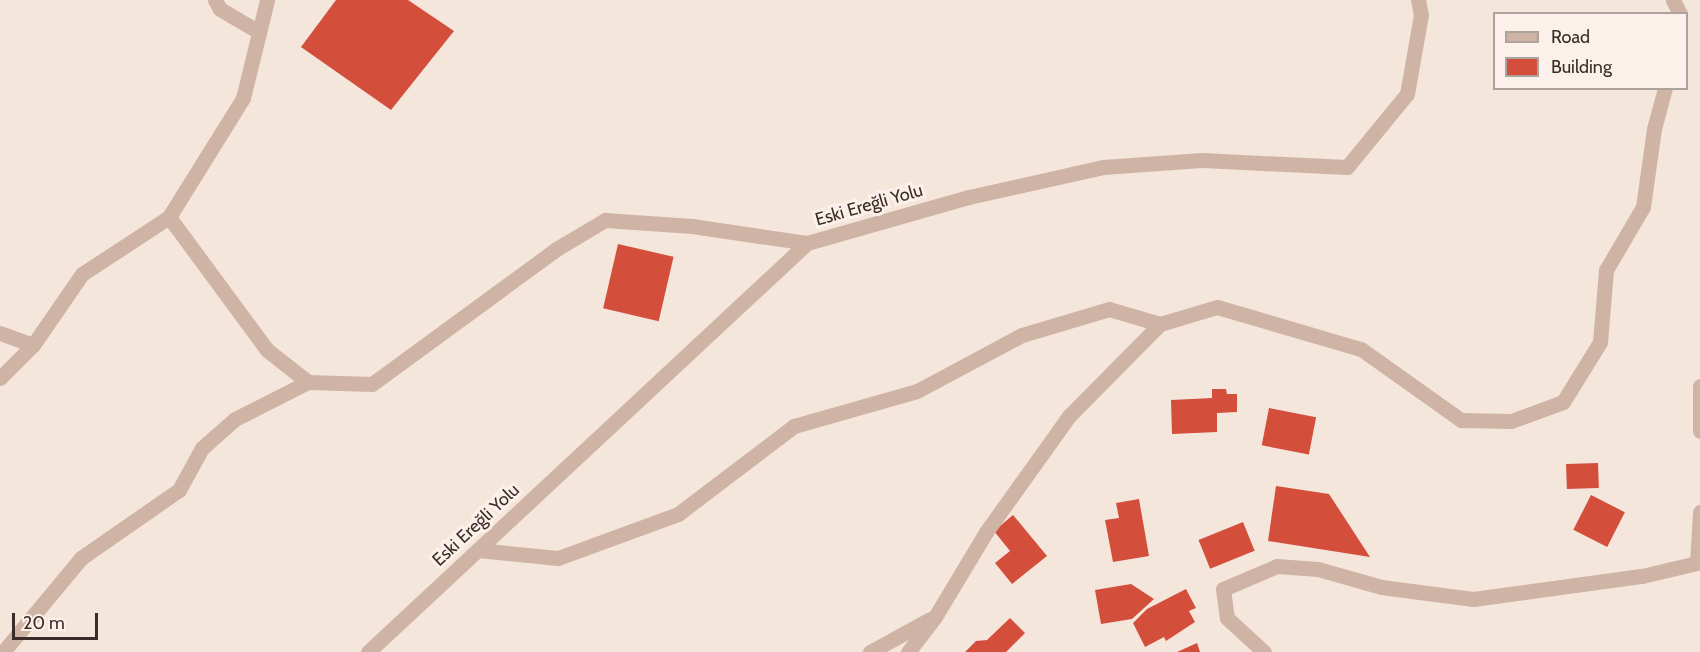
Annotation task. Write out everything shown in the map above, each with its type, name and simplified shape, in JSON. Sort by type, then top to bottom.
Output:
[{"type":"street","points":[[215,0],[220,9],[259,32]]},
{"type":"street","points":[[0,378],[33,345],[82,274],[169,217],[243,98],[267,0]]},
{"type":"street","name":"Eski Ereğli Yolu","points":[[368,652],[807,243],[969,197],[1103,166],[1202,160],[1347,168],[1407,94],[1421,15],[1418,0]]},
{"type":"street","points":[[908,652],[935,617],[986,532],[1069,416],[1160,324],[1217,307],[1361,349],[1461,420],[1511,421],[1563,402],[1600,342],[1606,270],[1643,207],[1654,129],[1664,90]]},
{"type":"street","points":[[169,217],[267,350],[308,382]]},
{"type":"street","points":[[3,652],[81,558],[179,490],[202,448],[235,419],[308,382],[372,384],[558,248],[605,220],[692,226],[807,243]]},
{"type":"street","points":[[478,550],[558,558],[678,514],[794,426],[917,391],[1022,335],[1109,309],[1160,324]]},
{"type":"street","points":[[0,333],[33,345]]},
{"type":"street","points":[[1700,386],[1700,431]]},
{"type":"street","points":[[1264,652],[1227,618],[1223,589],[1277,566],[1318,569],[1381,587],[1473,598],[1507,594],[1642,576],[1697,563],[1700,512]]},
{"type":"street","points":[[870,652],[935,617]]},
{"type":"building","points":[[336,0],[408,0],[454,31],[391,110],[301,47]]},
{"type":"building","points":[[618,244],[674,257],[659,321],[603,308]]},
{"type":"building","points":[[1212,389],[1226,389],[1227,394],[1237,394],[1237,412],[1217,413],[1217,432],[1172,434],[1171,400],[1212,398]]},
{"type":"building","points":[[1269,408],[1316,417],[1309,454],[1262,445]]},
{"type":"building","points":[[1598,463],[1599,488],[1567,489],[1566,464]]},
{"type":"building","points":[[1276,486],[1329,494],[1370,557],[1268,541]]},
{"type":"building","points":[[1591,495],[1625,512],[1607,547],[1573,530]]},
{"type":"building","points":[[1139,499],[1149,556],[1113,562],[1105,520],[1119,518],[1116,503]]},
{"type":"building","points":[[1013,515],[1047,556],[1012,584],[995,563],[1010,551],[994,531]]},
{"type":"building","points":[[1243,522],[1255,551],[1210,569],[1198,540]]},
{"type":"building","points":[[1131,584],[1154,599],[1132,619],[1101,624],[1095,590]]},
{"type":"building","points":[[1186,589],[1196,608],[1189,611],[1195,622],[1166,641],[1164,637],[1145,647],[1133,623],[1147,609]]},
{"type":"building","points":[[1010,618],[1025,633],[1006,652],[965,652],[976,641],[987,640]]},
{"type":"building","points":[[1197,643],[1200,652],[1177,652]]}]
